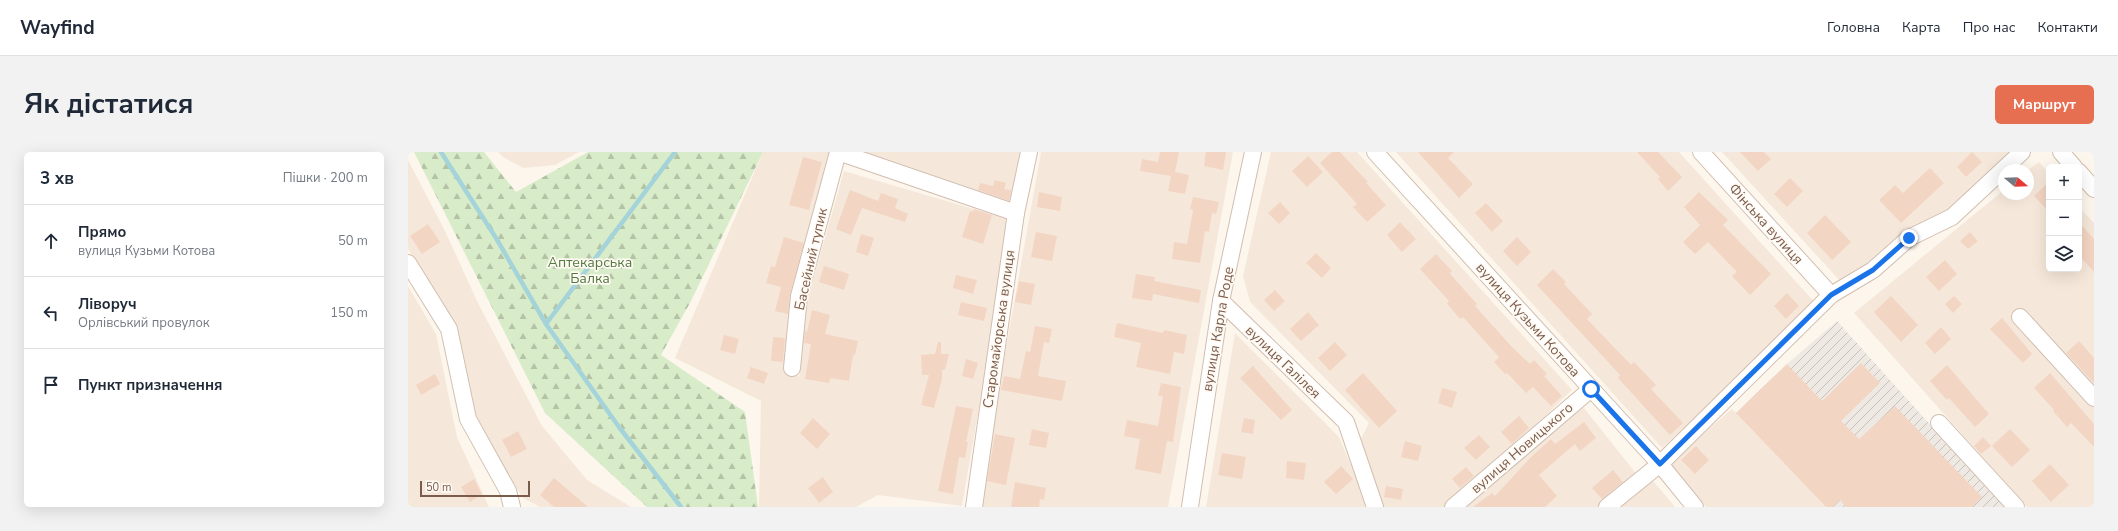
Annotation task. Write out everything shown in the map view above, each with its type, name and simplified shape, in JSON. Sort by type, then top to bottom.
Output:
[{"type":"street","points":[[838,152],[1016,213]]},
{"type":"street","name":"Басейний тупик","points":[[792,368],[799,296],[838,152]]},
{"type":"street","name":"Старомайорська вулиця","points":[[974,507],[1016,213],[1029,152]]},
{"type":"street","name":"вулиця Карла Роде","points":[[1190,507],[1222,301],[1253,152]]},
{"type":"street","name":"вулиця Кузьми Котова","points":[[1375,152],[1660,464],[1695,507]]},
{"type":"street","name":"Фінська вулиця","points":[[1701,152],[1831,295]]},
{"type":"street","points":[[1607,507],[1660,464],[1831,295],[1873,270],[1909,238],[1952,217],[2022,152]]},
{"type":"street","points":[[2061,152],[2071,164]]},
{"type":"street","points":[[2082,175],[2094,189]]},
{"type":"street","points":[[408,263],[449,329],[468,419],[508,491],[512,507]]},
{"type":"street","name":"вулиця Галілея","points":[[1222,301],[1346,422],[1375,507]]},
{"type":"street","points":[[2020,317],[2094,398]]},
{"type":"street","name":"вулиця Новицького","points":[[1453,507],[1591,389]]},
{"type":"street","points":[[1939,423],[2016,507]]},
{"type":"shaded area","points":[[498,152],[579,152],[555,165],[523,168],[503,157]]},
{"type":"shaded area","points":[[763,152],[834,152],[786,370],[799,377],[807,301],[844,171],[1011,220],[962,506],[878,495],[856,507],[759,507],[761,401],[675,358]]},
{"type":"shaded area","points":[[860,152],[1025,152],[1014,207]]},
{"type":"shaded area","points":[[1041,152],[1233,152],[1168,507],[982,507],[982,483]]},
{"type":"shaded area","points":[[1271,152],[1357,152],[1572,390],[1470,489],[1449,507],[1383,507],[1360,441],[1369,423],[1250,302],[1243,276]]},
{"type":"shaded area","points":[[1396,152],[1679,152],[1817,305],[1662,448]]},
{"type":"shaded area","points":[[1722,152],[2012,152],[1998,164],[1998,166],[1948,215],[1902,237],[1841,282]]},
{"type":"shaded area","points":[[408,160],[445,231],[478,303],[542,426],[587,480],[631,507],[540,507],[523,498],[501,464],[476,417],[457,326],[408,249]]},
{"type":"shaded area","points":[[2039,162],[2046,170],[2046,272],[2082,272],[2082,210],[2094,223],[2094,507],[2027,507],[1854,313],[1998,195],[1998,200],[2034,200],[2034,166]]},
{"type":"shaded area","points":[[408,286],[436,334],[457,437],[489,507],[408,507]]},
{"type":"shaded area","points":[[1837,321],[2004,507],[1826,507],[1736,413],[1787,364]]},
{"type":"shaded area","points":[[1235,333],[1339,437],[1369,507],[1206,507]]},
{"type":"shaded area","points":[[1584,408],[1638,476],[1600,507],[1464,507],[1554,428]]},
{"type":"shaded area","points":[[1732,409],[1826,507],[1706,507],[1669,463]]},
{"type":"shaded area","points":[[1653,481],[1675,507],[1620,507]]},
{"type":"green space","name":"Аптекарська Балка","points":[[414,152],[484,152],[516,192],[588,152],[763,152],[691,301],[661,355],[745,412],[758,507],[647,507],[545,413]]},
{"type":"building","points":[[1160,152],[1179,152],[1175,172],[1189,175],[1185,194],[1168,191],[1171,176],[1140,171],[1142,159],[1158,162]]},
{"type":"building","points":[[1206,152],[1226,152],[1223,170],[1204,166]]},
{"type":"building","points":[[1332,152],[1340,152],[1368,182],[1366,183],[1386,205],[1367,222],[1353,207],[1357,204],[1320,163]]},
{"type":"building","points":[[1418,152],[1454,152],[1448,158],[1473,184],[1459,198]]},
{"type":"building","points":[[1637,152],[1658,152],[1682,177],[1668,191],[1658,179],[1660,177]]},
{"type":"building","points":[[1740,152],[1764,152],[1771,159],[1758,171]]},
{"type":"building","points":[[1972,152],[1982,162],[1966,177],[1957,167]]},
{"type":"building","points":[[1308,156],[1323,172],[1307,187],[1292,171]]},
{"type":"building","points":[[803,157],[822,162],[809,210],[789,205]]},
{"type":"building","points":[[1930,168],[1944,183],[1901,223],[1879,200],[1895,185],[1903,193]]},
{"type":"building","points":[[1790,178],[1803,191],[1787,207],[1774,194]]},
{"type":"building","points":[[995,180],[1006,183],[1004,189],[1011,190],[1009,201],[978,190],[980,183],[993,186]]},
{"type":"building","points":[[2046,185],[2046,209],[2034,196]]},
{"type":"building","points":[[850,190],[878,201],[881,193],[898,199],[895,208],[908,214],[905,222],[862,208],[851,235],[836,229]]},
{"type":"building","points":[[1039,192],[1062,197],[1060,211],[1037,207]]},
{"type":"building","points":[[1699,192],[1728,220],[1723,225],[1771,274],[1750,295],[1732,276],[1737,272],[1708,242],[1695,254],[1683,242],[1700,225],[1684,207]]},
{"type":"building","points":[[1193,197],[1219,202],[1216,214],[1212,213],[1209,232],[1205,231],[1200,263],[1172,259],[1174,242],[1187,244],[1193,210],[1190,209]]},
{"type":"building","points":[[1280,202],[1290,213],[1279,224],[1268,213]]},
{"type":"building","points":[[1486,203],[1503,221],[1492,232],[1475,213]]},
{"type":"building","points":[[974,209],[992,215],[983,244],[962,237],[970,211],[973,212]]},
{"type":"building","points":[[1825,215],[1851,242],[1832,260],[1807,233]]},
{"type":"building","points":[[1400,222],[1416,239],[1402,252],[1387,235]]},
{"type":"building","points":[[428,224],[440,242],[422,254],[410,236]]},
{"type":"building","points":[[2082,225],[2094,239],[2094,272],[2082,258]]},
{"type":"building","points":[[1036,232],[1057,236],[1052,261],[1031,257]]},
{"type":"building","points":[[1970,232],[1978,241],[1968,249],[1960,241]]},
{"type":"building","points":[[861,234],[874,238],[868,256],[856,252]]},
{"type":"building","points":[[784,237],[804,243],[790,294],[788,314],[775,311],[781,287],[766,283],[771,266],[775,267]]},
{"type":"building","points":[[1517,237],[1531,252],[1517,266],[1503,251]]},
{"type":"building","points":[[1316,253],[1331,268],[1322,278],[1306,263]]},
{"type":"building","points":[[1436,254],[1452,271],[1450,273],[1452,276],[1477,304],[1475,306],[1511,346],[1530,364],[1534,360],[1547,374],[1544,376],[1562,396],[1551,406],[1533,387],[1526,393],[1507,373],[1505,374],[1494,362],[1499,357],[1463,317],[1460,319],[1447,304],[1449,301],[1420,269]]},
{"type":"building","points":[[1945,260],[1957,274],[1939,291],[1926,277]]},
{"type":"building","points":[[824,266],[849,274],[844,290],[819,282]]},
{"type":"building","points":[[1553,269],[1566,282],[1564,284],[1592,314],[1587,319],[1631,365],[1634,362],[1656,385],[1651,389],[1683,423],[1670,435],[1618,378],[1620,375],[1537,285]]},
{"type":"building","points":[[1136,274],[1155,277],[1154,281],[1201,290],[1199,303],[1153,294],[1152,301],[1132,298]]},
{"type":"building","points":[[956,275],[977,280],[973,294],[953,288]]},
{"type":"building","points":[[1019,281],[1035,284],[1031,305],[1015,302]]},
{"type":"building","points":[[1275,290],[1285,301],[1274,311],[1264,300]]},
{"type":"building","points":[[1787,293],[1799,306],[1786,319],[1774,306]]},
{"type":"building","points":[[1891,296],[1918,325],[1901,342],[1874,312]]},
{"type":"building","points":[[1954,296],[1962,304],[1953,313],[1945,304]]},
{"type":"building","points":[[961,302],[987,308],[984,321],[958,315]]},
{"type":"building","points":[[812,310],[830,315],[825,334],[858,341],[855,355],[853,355],[849,381],[830,378],[829,383],[805,379],[811,344],[804,343],[805,331],[807,332]]},
{"type":"building","points":[[1308,312],[1319,325],[1301,341],[1290,329]]},
{"type":"building","points":[[2002,318],[2032,354],[2023,363],[1990,329]]},
{"type":"building","points":[[1117,323],[1163,333],[1164,330],[1187,335],[1184,354],[1174,352],[1170,374],[1136,367],[1141,343],[1114,337]]},
{"type":"building","points":[[1035,326],[1052,329],[1049,343],[1044,342],[1038,376],[1066,381],[1062,401],[1001,390],[1004,376],[1020,379],[1026,351],[1030,352]]},
{"type":"building","points":[[1941,327],[1951,339],[1935,354],[1925,343]]},
{"type":"building","points":[[724,335],[739,339],[735,354],[720,350]]},
{"type":"building","points":[[773,337],[785,338],[783,362],[771,361]]},
{"type":"building","points":[[2079,341],[2094,358],[2094,383],[2066,353]]},
{"type":"building","points":[[938,342],[941,342],[941,354],[949,354],[945,370],[942,370],[942,379],[934,408],[921,405],[929,375],[922,375],[921,355],[935,354]]},
{"type":"building","points":[[1335,342],[1347,355],[1330,371],[1318,358]]},
{"type":"building","points":[[966,359],[978,363],[973,379],[962,376]]},
{"type":"building","points":[[1861,363],[1880,383],[1841,421],[1859,439],[1895,406],[1982,497],[1972,507],[1846,507],[1840,500],[1833,507],[1826,507],[1736,413],[1787,364],[1822,401]]},
{"type":"building","points":[[1947,365],[1989,414],[1975,427],[1949,398],[1947,400],[1930,381]]},
{"type":"building","points":[[1253,366],[1292,410],[1281,420],[1240,378]]},
{"type":"building","points":[[751,367],[768,373],[764,384],[747,378]]},
{"type":"building","points":[[1363,373],[1397,411],[1379,428],[1345,390]]},
{"type":"building","points":[[2050,373],[2094,424],[2094,447],[2071,423],[2067,427],[2034,388]]},
{"type":"building","points":[[435,374],[440,384],[421,395],[416,385]]},
{"type":"building","points":[[1161,383],[1181,387],[1173,442],[1167,441],[1161,474],[1135,469],[1140,439],[1124,436],[1127,420],[1158,426],[1163,396],[1158,396]]},
{"type":"building","points":[[1442,388],[1457,392],[1452,408],[1438,403]]},
{"type":"building","points":[[956,406],[973,409],[966,442],[968,442],[965,458],[959,457],[953,494],[938,491]]},
{"type":"building","points":[[1519,416],[1529,428],[1512,444],[1501,432]]},
{"type":"building","points":[[813,418],[830,434],[817,449],[800,433]]},
{"type":"building","points":[[1244,418],[1255,420],[1253,434],[1241,432]]},
{"type":"building","points":[[1584,422],[1596,438],[1580,451],[1575,444],[1539,475],[1557,496],[1545,507],[1473,507],[1492,493],[1495,496],[1531,457],[1551,439],[1555,444]]},
{"type":"building","points":[[1032,429],[1049,433],[1046,448],[1029,445]]},
{"type":"building","points":[[2010,429],[2030,450],[2012,467],[1992,446]]},
{"type":"building","points":[[518,431],[527,449],[511,457],[502,440]]},
{"type":"building","points":[[995,434],[1015,438],[1006,485],[987,481]]},
{"type":"building","points":[[1479,435],[1490,447],[1476,460],[1464,448]]},
{"type":"building","points":[[1983,437],[1991,446],[1981,454],[1974,446]]},
{"type":"building","points":[[1405,441],[1422,446],[1418,461],[1401,457]]},
{"type":"building","points":[[1696,446],[1709,460],[1695,474],[1681,460]]},
{"type":"building","points":[[1222,453],[1246,457],[1242,479],[1218,475]]},
{"type":"building","points":[[1287,461],[1306,463],[1304,480],[1286,478]]},
{"type":"building","points":[[2050,464],[2069,485],[2051,502],[2032,481]]},
{"type":"building","points":[[1341,466],[1353,479],[1336,494],[1324,482]]},
{"type":"building","points":[[1466,467],[1474,476],[1460,488],[1452,479]]},
{"type":"building","points":[[1613,470],[1623,482],[1602,499],[1592,488]]},
{"type":"building","points":[[823,477],[833,492],[819,503],[808,488]]},
{"type":"building","points":[[554,478],[588,507],[554,507],[540,495]]},
{"type":"building","points":[[474,479],[482,494],[470,502],[461,487]]},
{"type":"building","points":[[1015,482],[1046,488],[1044,500],[1040,499],[1039,507],[1011,507]]},
{"type":"building","points":[[1386,486],[1403,489],[1401,500],[1384,497]]},
{"type":"waterway","points":[[441,152],[496,238],[546,324],[619,427],[681,507]]},
{"type":"waterway","points":[[546,324],[675,152]]},
{"type":"route","points":[[1591,389],[1660,464],[1831,295],[1873,270],[1909,238]]}]
